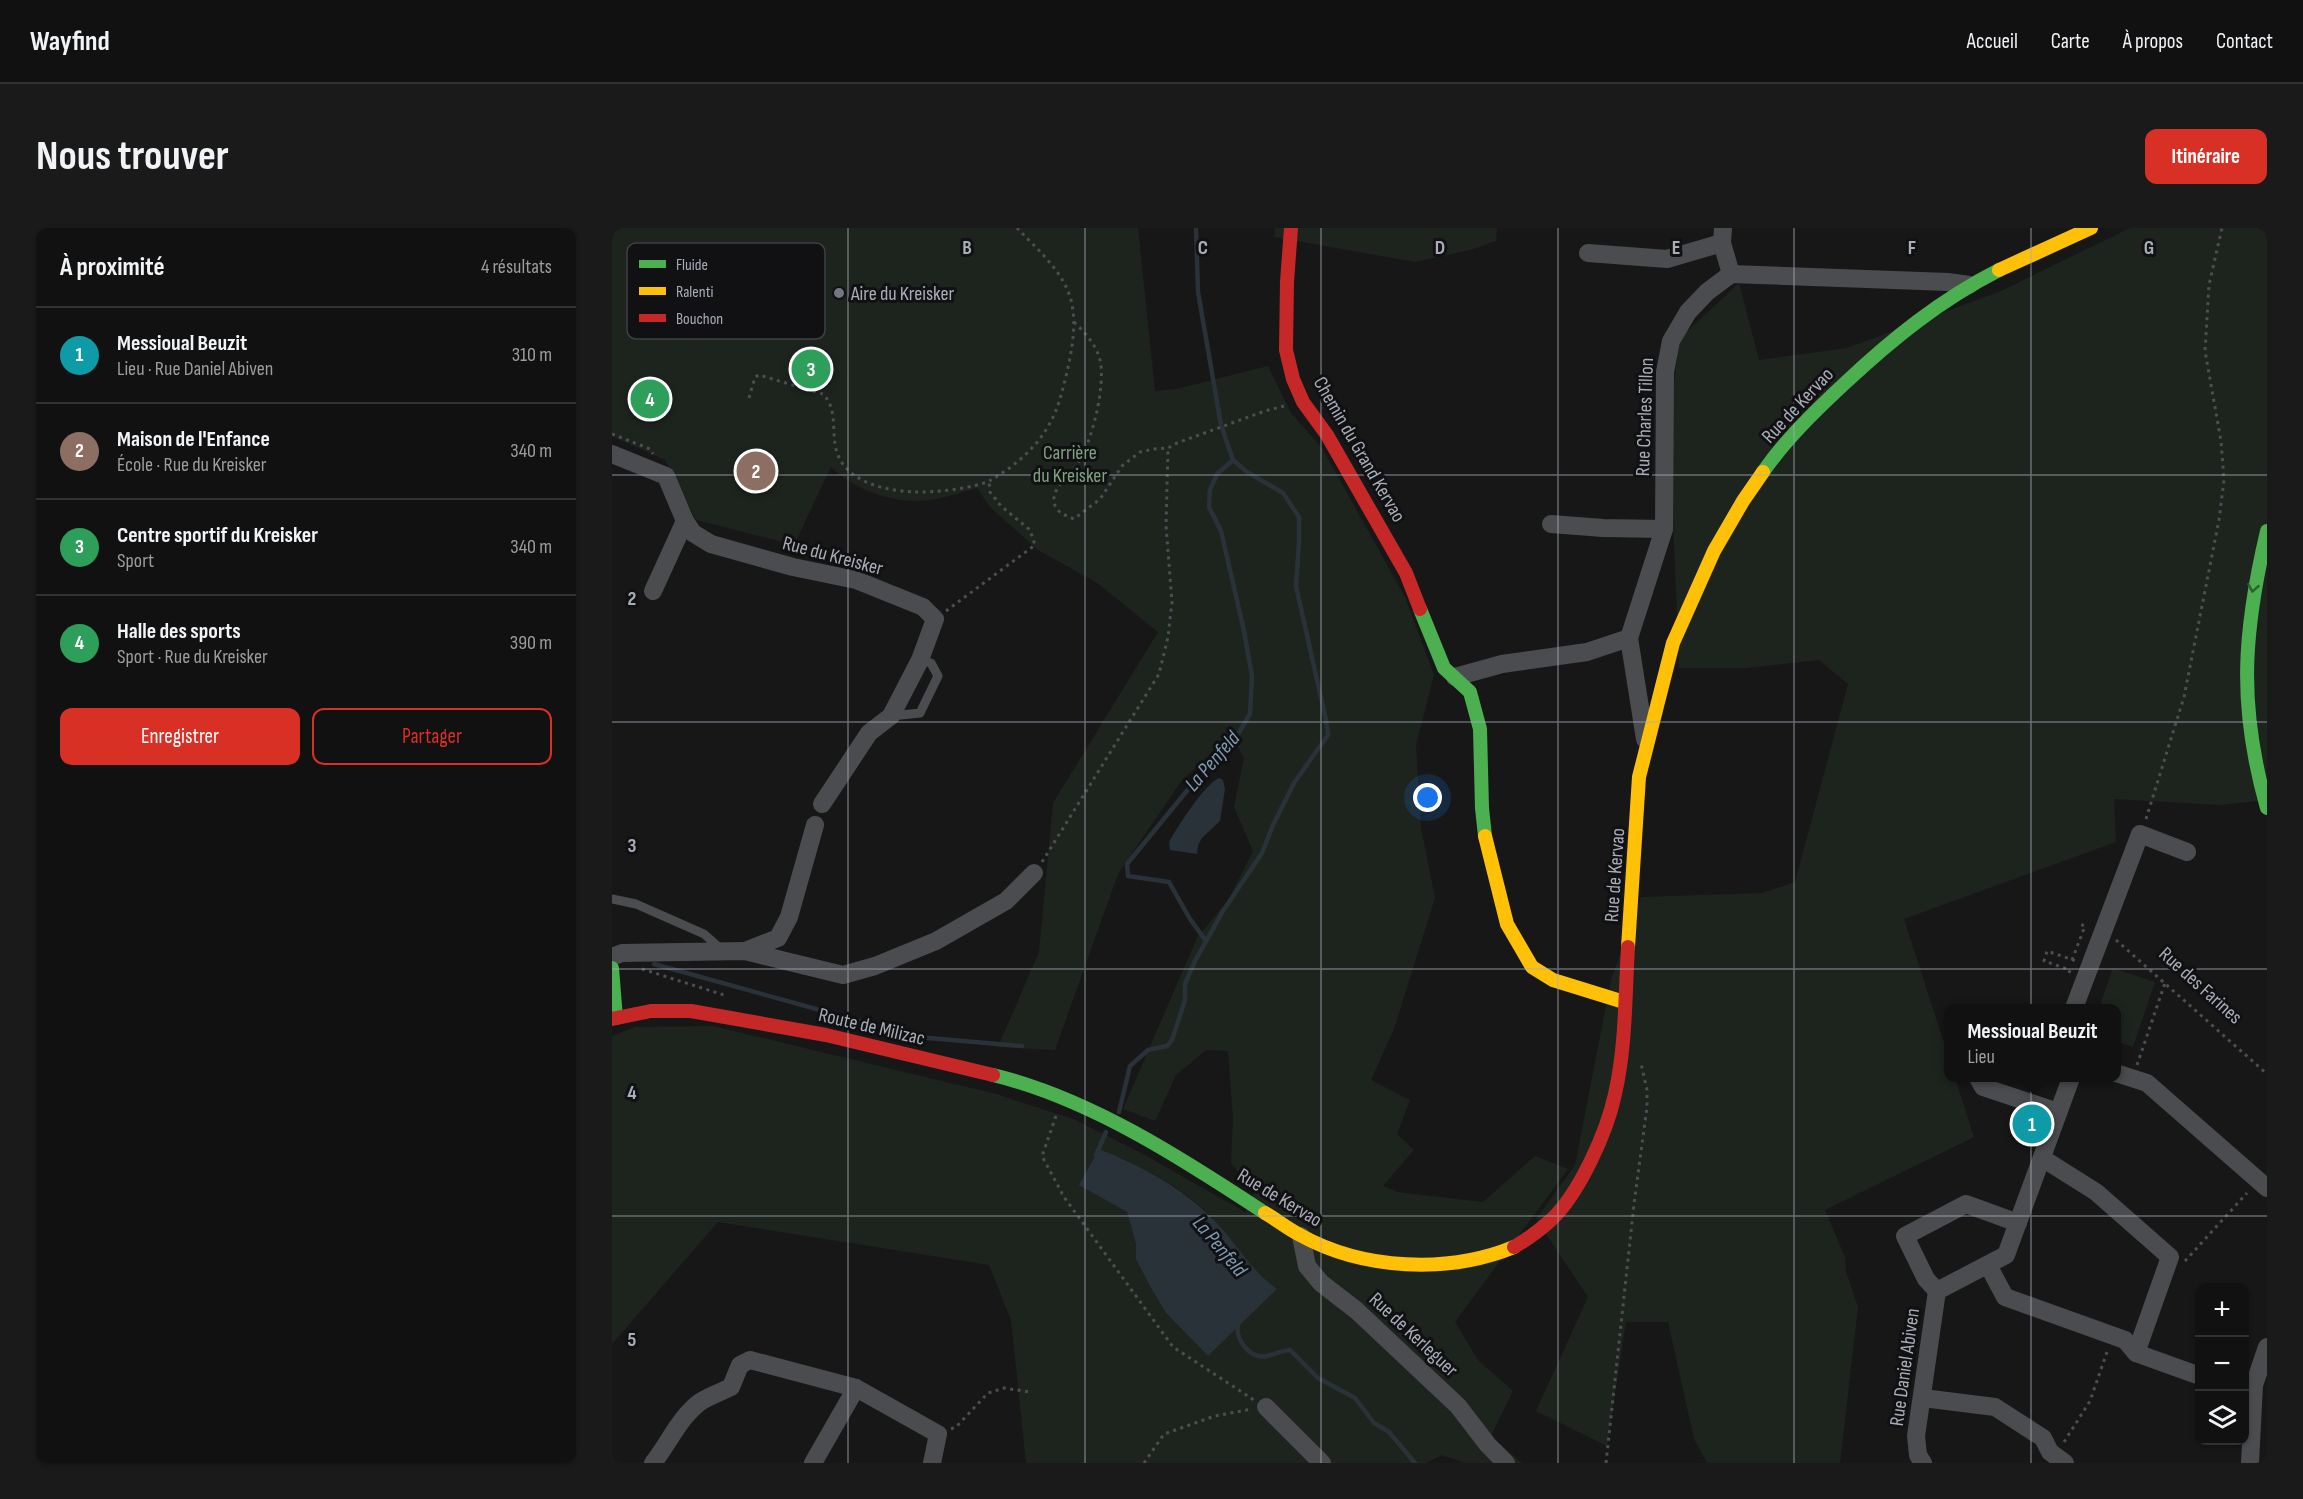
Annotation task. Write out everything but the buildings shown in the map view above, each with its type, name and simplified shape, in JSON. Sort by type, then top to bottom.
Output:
[{"type":"main road","name":"Chemin du Grand Kervao","points":[[1291,228],[1286,350],[1293,378],[1303,402],[1332,444],[1406,573],[1444,668],[1470,692],[1480,729],[1482,808],[1486,842],[1507,924],[1532,967],[1553,980],[1624,1002]]},
{"type":"main road","name":"Rue de Kervao","points":[[1115,1122],[1188,1162],[1301,1236],[1345,1254],[1408,1266],[1456,1263],[1490,1257],[1515,1247],[1552,1219],[1578,1184],[1598,1147],[1615,1095],[1622,1057],[1639,777],[1673,642],[1714,551],[1743,501],[1774,457],[1812,415],[1887,344],[1926,313],[1969,285],[2091,228]]},
{"type":"main road","points":[[2267,531],[2249,611],[2246,669],[2247,708],[2252,744],[2267,808]]},
{"type":"main road","points":[[2261,664],[2267,599]]},
{"type":"main road","points":[[612,968],[614,1018]]},
{"type":"main road","name":"Route de Milizac","points":[[614,1018],[651,1011],[681,1011],[826,1035],[1023,1082],[1115,1122]]},
{"type":"street","points":[[1588,254],[1667,259],[1722,236],[1731,274],[1948,282],[1969,285]]},
{"type":"street","name":"Rue Charles Tillon","points":[[1629,638],[1664,529],[1665,372],[1671,342],[1707,292],[1731,274]]},
{"type":"street","name":"Rue du Kreisker","points":[[612,453],[666,476],[685,521],[693,533],[711,544],[793,567],[856,580],[923,607],[935,619]]},
{"type":"street","points":[[653,591],[685,521]]},
{"type":"street","points":[[1551,524],[1664,529]]},
{"type":"street","points":[[822,804],[869,733],[891,716],[920,660],[935,619]]},
{"type":"street","points":[[1455,677],[1502,664],[1587,652],[1629,638],[1646,744]]},
{"type":"street","points":[[745,951],[778,938],[789,917],[815,825]]},
{"type":"street","points":[[2076,1004],[2140,834],[2187,852]]},
{"type":"street","points":[[612,957],[622,952],[745,951],[843,975],[874,966],[936,941],[1005,901],[1034,873]]},
{"type":"street","points":[[2124,1075],[2147,1083],[2264,1180]]},
{"type":"street","points":[[1980,1082],[1983,1087],[2058,1112]]},
{"type":"street","name":"Rue Daniel Abiven","points":[[1923,1463],[1918,1455],[1916,1436],[1937,1291],[2006,1255],[2069,1082]]},
{"type":"street","points":[[2042,1158],[2096,1192],[2170,1257],[2136,1353]]},
{"type":"street","points":[[1937,1291],[1926,1280],[1905,1236],[1966,1204],[2018,1222]]},
{"type":"street","name":"Rue de Kerleguer","points":[[1301,1236],[1307,1266],[1321,1282],[1356,1310],[1458,1406],[1506,1463]]},
{"type":"street","points":[[1988,1265],[2005,1297],[2125,1340],[2136,1353],[2195,1375]]},
{"type":"street","points":[[2250,1463],[2249,1395],[2267,1347]]},
{"type":"street","points":[[653,1463],[679,1425],[701,1402],[731,1387],[740,1365],[750,1360],[856,1388],[938,1434],[932,1463]]},
{"type":"street","points":[[813,1463],[856,1388]]},
{"type":"street","points":[[1923,1398],[1995,1407],[2043,1438],[2050,1452],[2060,1459]]},
{"type":"street","points":[[1266,1407],[1322,1463]]},
{"type":"lane","points":[[612,899],[636,904],[704,934],[724,952]]},
{"type":"path","points":[[748,398],[755,377],[759,375],[823,394],[833,411],[834,446],[839,458],[848,470],[885,488],[935,493],[989,481],[1029,452],[1047,428],[1060,402],[1069,362],[1074,322],[1071,300],[1061,277],[1017,228]]},
{"type":"path","points":[[2146,820],[2184,697],[2219,520],[2224,480],[2221,441],[2205,351],[2210,285],[2222,228]]},
{"type":"path","points":[[1074,322],[1092,340],[1100,360],[1100,395],[1086,448],[1055,495],[1054,503],[1061,514],[1074,519],[1100,499],[1122,466],[1140,452],[1154,448],[1168,448],[1265,411],[1303,402]]},
{"type":"path","points":[[1034,873],[1159,674],[1168,637],[1172,602],[1166,526],[1168,448]]},
{"type":"path","points":[[935,619],[1035,545],[1030,530],[1001,506],[990,492],[989,481]]},
{"type":"path","points":[[2072,960],[2085,926],[2077,923]]},
{"type":"path","name":"Rue des Farines","points":[[2105,930],[2267,1074]]},
{"type":"path","points":[[2066,981],[2070,970],[2044,961],[2048,951],[2090,966]]},
{"type":"path","points":[[2124,1075],[2165,983]]},
{"type":"path","points":[[1606,1463],[1634,1204],[1647,1107],[1647,1090],[1640,1056]]},
{"type":"path","points":[[1062,1098],[1042,1156],[1064,1197],[1173,1347],[1266,1407]]},
{"type":"path","points":[[2170,1257],[2184,1262],[2264,1180]]},
{"type":"path","points":[[2060,1459],[2090,1401],[2113,1336]]},
{"type":"path","points":[[938,1434],[957,1426],[988,1393],[1004,1388],[1030,1392]]},
{"type":"path","points":[[1144,1463],[1164,1434],[1215,1416],[1266,1407]]},
{"type":"green space","name":"Carrière du Kreisker","points":[[612,228],[1138,228],[1155,391],[1177,389],[1268,366],[1291,413],[1322,448],[1405,597],[1434,675],[1416,745],[1421,828],[1435,898],[1394,1029],[1371,1080],[1410,1100],[1397,1134],[1414,1150],[1383,1186],[1397,1192],[1483,1202],[1535,1156],[1568,1169],[1455,1322],[1478,1360],[1513,1391],[1491,1436],[1522,1463],[1465,1463],[1442,1455],[1426,1463],[1026,1463],[1011,1320],[989,1265],[718,1222],[612,1344],[612,1036],[635,1027],[713,1026],[996,1094],[1073,1119],[1143,1154],[1245,1212],[1254,1193],[1231,1163],[1233,1118],[1228,1051],[1206,1050],[1176,1075],[1155,1121],[1123,1109],[1197,938],[1229,899],[1253,851],[1234,807],[1244,758],[1232,736],[1182,780],[1118,874],[1055,1050],[998,1047],[1039,952],[1053,803],[1158,632],[1096,582],[1038,550],[990,507],[977,488],[931,500],[904,500],[864,489],[841,476],[831,467],[794,545],[696,520],[665,460],[612,436]],"holes":[[[1099,1149],[1163,1179],[1205,1210],[1259,1275],[1276,1289],[1208,1356],[1166,1313],[1136,1259],[1136,1244],[1127,1212],[1080,1185]]]},
{"type":"green space","points":[[1275,228],[1497,228],[1496,241],[1470,250],[1415,262],[1274,237]]},
{"type":"green space","points":[[2130,228],[2267,228],[2267,800],[2220,805],[2114,799],[2116,842],[1904,919],[1944,1043],[1944,1082],[1956,1082],[1974,1137],[1825,1210],[1845,1257],[1846,1271],[1858,1307],[1840,1463],[1707,1463],[1694,1439],[1668,1322],[1626,1322],[1607,1446],[1536,1411],[1588,1297],[1536,1219],[1575,1165],[1611,980],[1641,897],[1762,893],[1795,882],[1848,684],[1819,660],[1746,668],[1679,668],[1669,419],[1680,338],[1739,283],[1759,360],[1847,348],[2001,291]]},
{"type":"green space","points":[[2113,968],[2155,982],[2133,1047],[2121,1043],[2121,1004],[2100,1004]]},
{"type":"water","points":[[1219,778],[1223,780],[1225,789],[1220,821],[1202,838],[1197,854],[1170,850],[1169,842],[1185,817],[1199,797]]},
{"type":"water","points":[[1099,1149],[1161,1179],[1203,1209],[1252,1266],[1277,1289],[1208,1356],[1166,1313],[1150,1286],[1136,1259],[1136,1244],[1127,1212],[1079,1185]]},
{"type":"waterway","name":"La Penfeld","points":[[1119,1112],[1130,1066],[1148,1050],[1167,1046],[1172,1040],[1185,1000],[1185,984],[1195,961],[1223,911],[1262,853],[1294,783],[1328,735],[1296,586],[1299,517],[1283,493],[1247,472],[1233,460],[1221,425],[1198,292],[1196,228]]},
{"type":"waterway","name":"La Penfeld","points":[[1206,941],[1190,919],[1169,882],[1128,876],[1127,864],[1190,787],[1230,748],[1250,714],[1252,676],[1244,631],[1221,531],[1209,507],[1210,490],[1217,474],[1233,460]]},
{"type":"waterway","points":[[654,964],[917,1037],[1022,1046]]},
{"type":"waterway","name":"La Penfeld","points":[[1097,1160],[1096,1155],[1106,1132]]},
{"type":"waterway","name":"La Penfeld","points":[[1238,1325],[1241,1342],[1250,1352],[1267,1356],[1290,1350],[1318,1378],[1355,1398],[1374,1423],[1389,1432],[1415,1463]]},
{"type":"traffic: fast","points":[[1763,472],[1801,426],[1880,351],[1937,307],[1999,270]]},
{"type":"traffic: fast","points":[[2267,531],[2253,603],[2247,670],[2251,736],[2267,808]]},
{"type":"traffic: fast","points":[[1420,609],[1444,668],[1470,692],[1480,729],[1485,836]]},
{"type":"traffic: fast","points":[[612,968],[616,1018]]},
{"type":"traffic: fast","points":[[993,1075],[1029,1085],[1064,1099],[1134,1132],[1265,1213]]},
{"type":"traffic: slow","points":[[1999,270],[2091,228]]},
{"type":"traffic: slow","points":[[1628,947],[1639,777],[1673,643],[1714,551],[1763,472]]},
{"type":"traffic: slow","points":[[1485,836],[1507,924],[1532,967],[1553,980],[1624,1002]]},
{"type":"traffic: slow","points":[[1265,1213],[1296,1233],[1325,1247],[1378,1261],[1434,1264],[1488,1256],[1514,1247]]},
{"type":"traffic: jam","points":[[1291,228],[1286,350],[1293,379],[1303,402],[1327,435],[1406,573],[1420,609]]},
{"type":"traffic: jam","points":[[1514,1247],[1551,1220],[1572,1195],[1606,1126],[1619,1076],[1628,947]]},
{"type":"traffic: jam","points":[[612,1019],[651,1011],[691,1011],[826,1035],[993,1075]]},
{"type":"place","name":"Aire du Kreisker","points":[[839,293]]},
{"type":"place","name":"Centre sportif du Kreisker","points":[[811,369]]},
{"type":"place","name":"Halle des sports","points":[[650,399]]},
{"type":"place","name":"Maison de l'Enfance","points":[[756,471]]},
{"type":"place","name":"Messioual Beuzit","points":[[2032,1124]]}]
